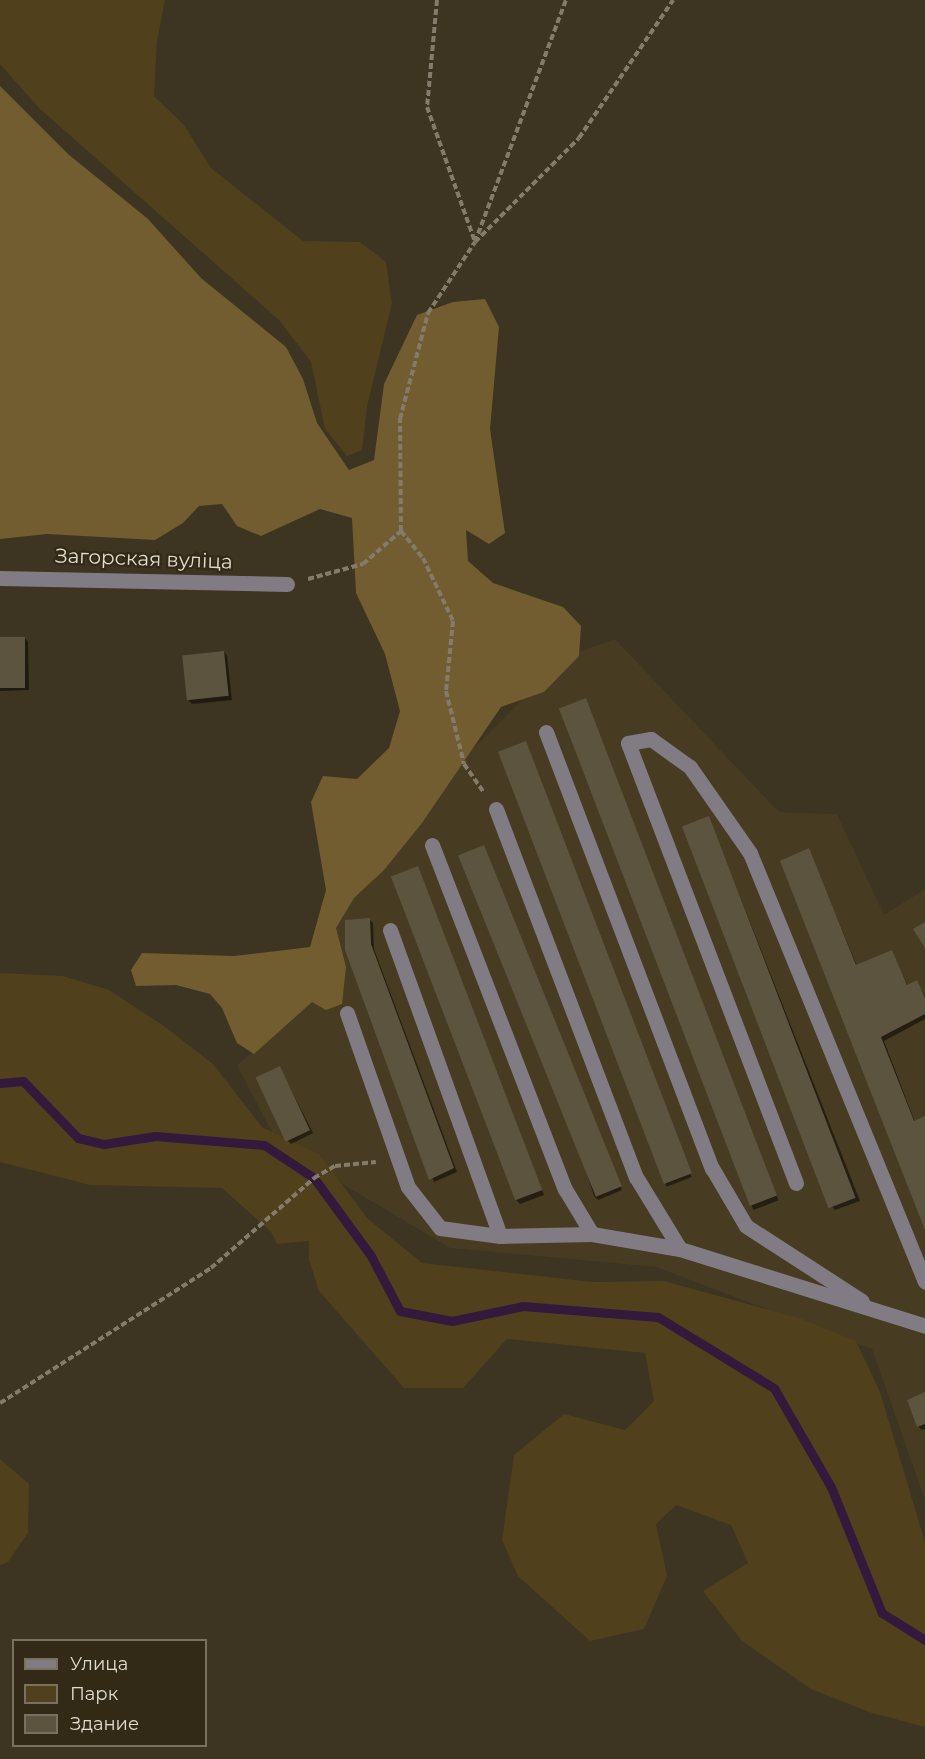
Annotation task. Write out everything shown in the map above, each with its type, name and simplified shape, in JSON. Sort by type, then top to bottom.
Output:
[{"type":"street","name":"Загорская вуліца","points":[[0,578],[288,584]]},
{"type":"street","points":[[546,732],[712,1168],[746,1226],[879,1313]]},
{"type":"street","points":[[796,1183],[628,743],[651,739],[690,767],[750,853],[925,1282]]},
{"type":"street","points":[[496,808],[636,1177],[681,1249]]},
{"type":"street","points":[[432,845],[565,1190],[592,1234]]},
{"type":"street","points":[[390,930],[500,1236]]},
{"type":"street","points":[[347,1013],[408,1187],[440,1228],[500,1236],[592,1234],[681,1249],[925,1326]]},
{"type":"path","points":[[437,0],[427,107],[475,243]]},
{"type":"path","points":[[475,243],[566,0]]},
{"type":"path","points":[[496,808],[464,764],[446,691],[453,621],[423,558],[401,531],[403,409],[428,312],[475,243],[579,138],[673,0]]},
{"type":"path","points":[[288,584],[363,564],[401,531]]},
{"type":"path","points":[[0,1403],[211,1268],[314,1178],[335,1166],[398,1159]]},
{"type":"shaded area","points":[[0,86],[68,154],[148,219],[201,278],[286,347],[303,379],[317,423],[349,470],[374,460],[384,384],[417,315],[453,302],[485,299],[499,327],[490,429],[505,533],[489,544],[466,530],[468,561],[493,583],[563,607],[581,626],[579,656],[544,692],[501,707],[422,823],[384,870],[354,898],[336,928],[346,967],[342,1004],[326,1010],[312,1002],[254,1054],[237,1043],[222,1008],[210,994],[176,985],[136,986],[131,970],[142,953],[234,956],[310,947],[326,890],[311,802],[323,776],[357,779],[389,748],[400,711],[385,654],[356,593],[352,518],[320,509],[261,536],[237,526],[222,504],[199,506],[183,523],[155,540],[47,534],[0,539]]},
{"type":"shaded area","points":[[615,639],[779,812],[837,814],[884,915],[925,889],[925,1500],[872,1349],[656,1267],[450,1248],[279,1146],[237,1065],[332,985],[333,888],[565,657]]},
{"type":"green space","points":[[0,0],[165,0],[157,41],[154,96],[184,125],[211,168],[303,241],[360,242],[386,262],[392,303],[367,407],[362,450],[347,456],[325,429],[311,362],[279,320],[39,108],[0,64]]},
{"type":"green space","points":[[0,973],[63,976],[109,990],[164,1026],[213,1064],[262,1127],[320,1155],[367,1218],[422,1263],[592,1282],[664,1281],[802,1319],[856,1341],[880,1392],[925,1542],[925,1727],[872,1713],[811,1689],[742,1641],[703,1591],[748,1563],[731,1525],[676,1505],[656,1524],[667,1576],[644,1629],[590,1641],[518,1576],[502,1540],[514,1455],[564,1414],[625,1430],[654,1401],[645,1353],[507,1339],[463,1388],[404,1388],[319,1291],[309,1260],[309,1241],[277,1244],[271,1232],[222,1188],[90,1185],[0,1162]]},
{"type":"green space","points":[[0,1459],[29,1484],[28,1533],[8,1562],[0,1565]]},
{"type":"building","points":[[0,637],[25,637],[25,688],[0,688]]},
{"type":"building","points":[[224,651],[229,696],[187,700],[182,655]]},
{"type":"building","points":[[586,698],[777,1196],[750,1206],[559,708]]},
{"type":"building","points":[[526,741],[692,1173],[664,1184],[498,752]]},
{"type":"building","points":[[709,816],[856,1198],[828,1208],[682,826]]},
{"type":"building","points":[[484,845],[622,1186],[596,1197],[458,855]]},
{"type":"building","points":[[809,848],[856,965],[892,950],[907,985],[917,980],[925,998],[925,1014],[881,1037],[914,1121],[925,1116],[925,1230],[780,861]]},
{"type":"building","points":[[418,866],[542,1190],[515,1200],[391,876]]},
{"type":"building","points":[[370,918],[371,944],[454,1168],[429,1180],[345,950],[345,920]]},
{"type":"building","points":[[925,922],[925,948],[913,929]]},
{"type":"building","points":[[280,1066],[310,1130],[286,1142],[256,1077]]},
{"type":"building","points":[[925,1392],[925,1424],[917,1427],[907,1400]]},
{"type":"waterway","points":[[0,1083],[23,1081],[78,1138],[104,1144],[155,1136],[264,1145],[314,1178],[371,1256],[400,1311],[452,1321],[523,1306],[658,1317],[774,1388],[831,1487],[882,1613],[925,1640]]}]
